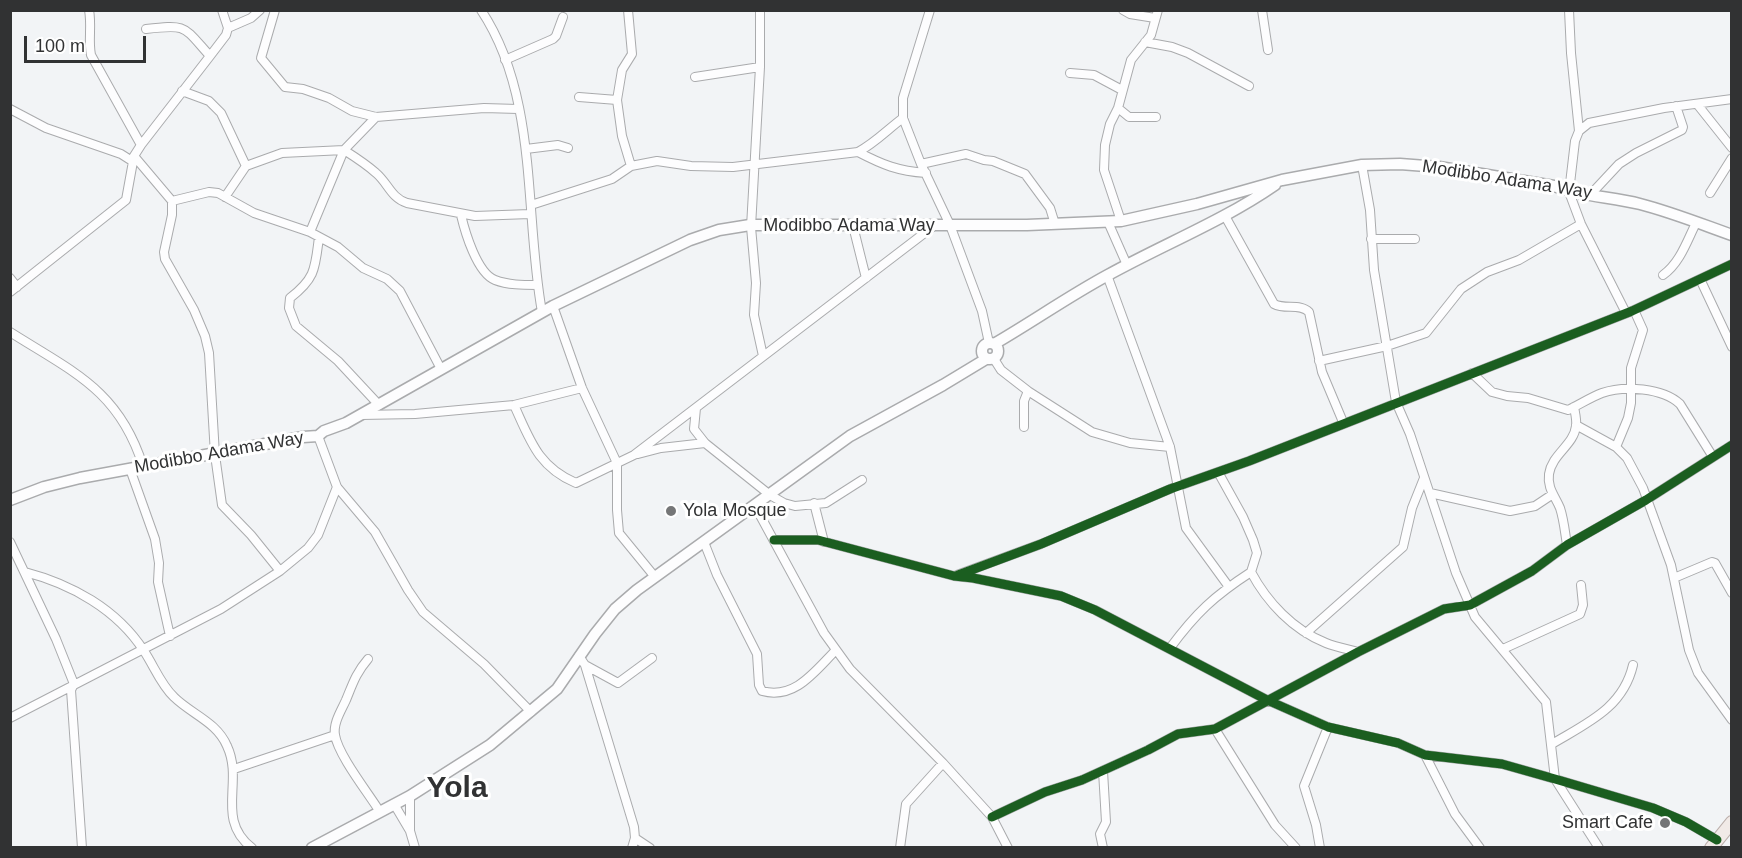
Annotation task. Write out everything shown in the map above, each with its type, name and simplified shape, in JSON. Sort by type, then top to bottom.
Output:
[{"type":"main road","name":"Modibbo Adama Way","points":[[10,500],[44,487],[143,466],[318,436],[324,431],[361,415],[553,306],[690,240],[719,230],[750,225],[751,227],[1055,224],[1121,221],[1197,204],[1282,180],[1362,165],[1400,164],[1439,167],[1554,186],[1569,192],[1640,204],[1731,235]]},
{"type":"main road","points":[[312,848],[410,796],[490,745],[557,689],[582,661],[615,609],[655,577],[850,436],[968,370],[1018,330],[1107,275],[1224,216],[1282,180]]},
{"type":"street","points":[[89,10],[91,55],[141,145]]},
{"type":"street","points":[[10,109],[45,128],[121,154],[132,161],[141,145],[226,35],[228,28],[222,10]]},
{"type":"street","points":[[228,28],[250,18],[260,10]]},
{"type":"street","points":[[275,10],[261,58],[285,87],[303,89],[329,98],[352,111],[376,117],[484,108],[518,109]]},
{"type":"street","points":[[481,10],[506,60],[516,89],[526,149],[530,214],[542,312]]},
{"type":"street","points":[[628,10],[632,54],[622,70],[617,100],[622,136],[631,166]]},
{"type":"street","points":[[760,10],[760,67],[751,227],[756,283],[754,315],[763,356]]},
{"type":"street","points":[[930,10],[903,98],[903,118],[921,164],[950,225],[982,311],[990,351],[1001,370],[1028,391],[1092,432],[1130,443],[1170,447]]},
{"type":"street","points":[[1121,221],[1104,171],[1105,144],[1131,60],[1151,35],[1157,14],[1130,14],[1123,10]]},
{"type":"street","points":[[1262,10],[1268,50]]},
{"type":"street","points":[[1569,10],[1579,131],[1575,141],[1569,192],[1581,224],[1626,313]]},
{"type":"street","points":[[506,60],[553,39],[563,17]]},
{"type":"street","points":[[146,29],[172,26],[186,28],[210,56]]},
{"type":"street","points":[[1145,42],[1172,47],[1188,53],[1249,86]]},
{"type":"street","points":[[695,77],[760,67]]},
{"type":"street","points":[[1070,73],[1094,75],[1122,90]]},
{"type":"street","points":[[182,91],[209,101],[221,112],[246,166]]},
{"type":"street","points":[[579,98],[617,100]]},
{"type":"street","points":[[1579,131],[1589,123],[1676,106],[1731,99]]},
{"type":"street","points":[[1697,104],[1731,148]]},
{"type":"street","points":[[1590,194],[1619,164],[1682,130],[1676,106]]},
{"type":"street","points":[[1118,108],[1130,117],[1156,117]]},
{"type":"street","points":[[310,232],[344,150],[376,117]]},
{"type":"street","points":[[531,205],[612,179],[631,166],[657,161],[714,167],[858,153],[872,145],[884,132],[903,118]]},
{"type":"street","points":[[526,149],[558,145],[568,148]]},
{"type":"street","points":[[225,197],[246,166],[282,153],[344,150],[379,176],[399,200],[461,215],[530,214]]},
{"type":"street","points":[[858,153],[887,167],[904,172],[926,173]]},
{"type":"street","points":[[921,164],[966,154],[984,160],[993,160],[1025,174],[1050,208],[1055,224]]},
{"type":"street","points":[[135,156],[171,201],[171,225],[164,252],[165,259],[206,336],[215,455],[222,505],[251,535],[280,571]]},
{"type":"street","points":[[10,278],[14,290],[126,200],[135,156]]},
{"type":"street","points":[[1710,193],[1731,158]]},
{"type":"street","points":[[1362,165],[1370,210],[1374,270],[1396,402],[1425,478],[1456,573],[1475,617],[1546,702],[1555,779],[1599,848]]},
{"type":"street","points":[[171,201],[208,192],[218,193],[254,213],[310,232],[338,248],[363,268],[387,279],[400,291],[441,369]]},
{"type":"street","points":[[461,215],[466,236],[475,256],[493,280],[511,284],[537,285]]},
{"type":"street","points":[[1224,216],[1274,304],[1278,307],[1302,307],[1309,312],[1319,362],[1343,422]]},
{"type":"street","points":[[1108,222],[1127,265]]},
{"type":"street","points":[[1663,275],[1677,262],[1696,222]]},
{"type":"street","points":[[634,455],[936,224]]},
{"type":"street","points":[[1319,362],[1387,346],[1426,333],[1461,289],[1487,272],[1520,260],[1581,224]]},
{"type":"street","points":[[853,226],[866,278]]},
{"type":"street","points":[[319,237],[311,278],[290,298],[293,320],[301,332],[338,361],[379,405]]},
{"type":"street","points":[[1371,239],[1415,239]]},
{"type":"street","points":[[954,576],[1041,544],[1179,485],[1218,472],[1634,310],[1731,264]]},
{"type":"street","points":[[1107,275],[1170,447],[1186,528],[1229,587]]},
{"type":"street","points":[[1700,279],[1731,347]]},
{"type":"street","points":[[553,306],[582,388],[617,463],[619,533],[655,577]]},
{"type":"street","points":[[1616,447],[1628,418],[1631,403],[1631,368],[1643,330],[1634,310]]},
{"type":"street","points":[[10,332],[94,386],[111,404],[128,429],[143,466]]},
{"type":"street","points":[[1472,373],[1492,392],[1528,398],[1568,410],[1604,392],[1649,390],[1673,398],[1686,413],[1713,457]]},
{"type":"street","points":[[361,415],[415,414],[514,405],[582,388]]},
{"type":"street","points":[[1024,427],[1024,401],[1028,391]]},
{"type":"street","points":[[514,405],[536,453],[546,465],[576,483],[634,455],[662,448],[705,443]]},
{"type":"street","points":[[1567,545],[1561,510],[1548,485],[1552,461],[1569,443],[1576,425],[1574,407]]},
{"type":"street","points":[[696,408],[694,429],[705,443],[770,495],[784,503],[795,506],[826,503],[862,480]]},
{"type":"street","points":[[1576,425],[1616,447],[1627,458],[1671,565],[1689,650],[1698,673],[1731,720]]},
{"type":"street","points":[[318,436],[337,488],[375,532],[423,612],[484,664],[531,712]]},
{"type":"street","points":[[992,817],[1045,792],[1103,771],[1178,735],[1215,729],[1358,652],[1444,609],[1470,605],[1532,571],[1567,545],[1646,500],[1731,445]]},
{"type":"street","points":[[130,469],[155,539],[159,563],[158,582],[170,636]]},
{"type":"street","points":[[1170,648],[1189,622],[1212,598],[1251,572],[1257,553],[1245,520],[1218,472]]},
{"type":"street","points":[[1306,633],[1403,547],[1412,508],[1425,478]]},
{"type":"street","points":[[10,718],[221,609],[280,571],[308,548],[318,535],[337,488]]},
{"type":"street","points":[[1430,493],[1510,511],[1535,506],[1553,494]]},
{"type":"street","points":[[814,503],[824,542]]},
{"type":"street","points":[[755,506],[824,633],[850,669],[943,763],[992,817],[1008,848]]},
{"type":"street","points":[[774,540],[818,540],[954,576],[1061,596],[1095,610],[1267,700],[1328,728],[1398,742],[1425,755],[1502,764],[1653,808],[1723,836]]},
{"type":"street","points":[[10,542],[56,639],[74,684]]},
{"type":"street","points":[[704,542],[717,575],[757,654],[759,685],[762,691],[773,694],[792,690],[807,679],[836,650]]},
{"type":"street","points":[[1674,578],[1712,562],[1715,563],[1731,593]]},
{"type":"street","points":[[25,572],[53,579],[96,603],[117,620],[143,649],[172,696],[217,729],[227,744],[234,770],[232,812],[235,829],[252,848]]},
{"type":"street","points":[[1251,572],[1282,615],[1306,633],[1326,643],[1358,652]]},
{"type":"street","points":[[1503,650],[1580,614],[1583,605],[1581,585]]},
{"type":"street","points":[[582,661],[618,683],[652,658]]},
{"type":"street","points":[[368,659],[350,685],[336,722],[335,735],[348,762],[380,812]]},
{"type":"street","points":[[582,661],[634,827],[635,838],[632,848]]},
{"type":"street","points":[[1552,744],[1614,704],[1630,678],[1633,665]]},
{"type":"street","points":[[74,684],[70,690],[82,848]]},
{"type":"street","points":[[1320,848],[1316,825],[1304,786],[1328,728]]},
{"type":"street","points":[[1215,729],[1275,825],[1296,848]]},
{"type":"street","points":[[234,770],[335,735]]},
{"type":"street","points":[[1425,755],[1455,814],[1480,848]]},
{"type":"street","points":[[900,848],[906,804],[943,763]]},
{"type":"street","points":[[1103,771],[1106,822],[1100,834],[1103,848]]},
{"type":"street","points":[[410,796],[410,831]]},
{"type":"street","points":[[394,804],[410,831],[415,848]]},
{"type":"street","points":[[635,838],[650,848]]},
{"type":"cycle path","points":[[958,575],[1041,544],[1170,489],[1249,461],[1632,311],[1732,264]]},
{"type":"cycle path","points":[[992,817],[1045,792],[1082,780],[1178,734],[1215,729],[1358,652],[1444,609],[1470,605],[1532,571],[1567,545],[1646,500],[1732,445]]},
{"type":"cycle path","points":[[774,540],[818,540],[954,576],[1061,596],[1095,610],[1267,700],[1328,727],[1398,743],[1425,755],[1502,764],[1555,779],[1653,808],[1686,822],[1717,840]]},
{"type":"place","name":"Yola Mosque","points":[[671,511]]},
{"type":"place","name":"Smart Cafe","points":[[1665,823]]},
{"type":"district","name":"Yola","points":[[457,789]]}]
